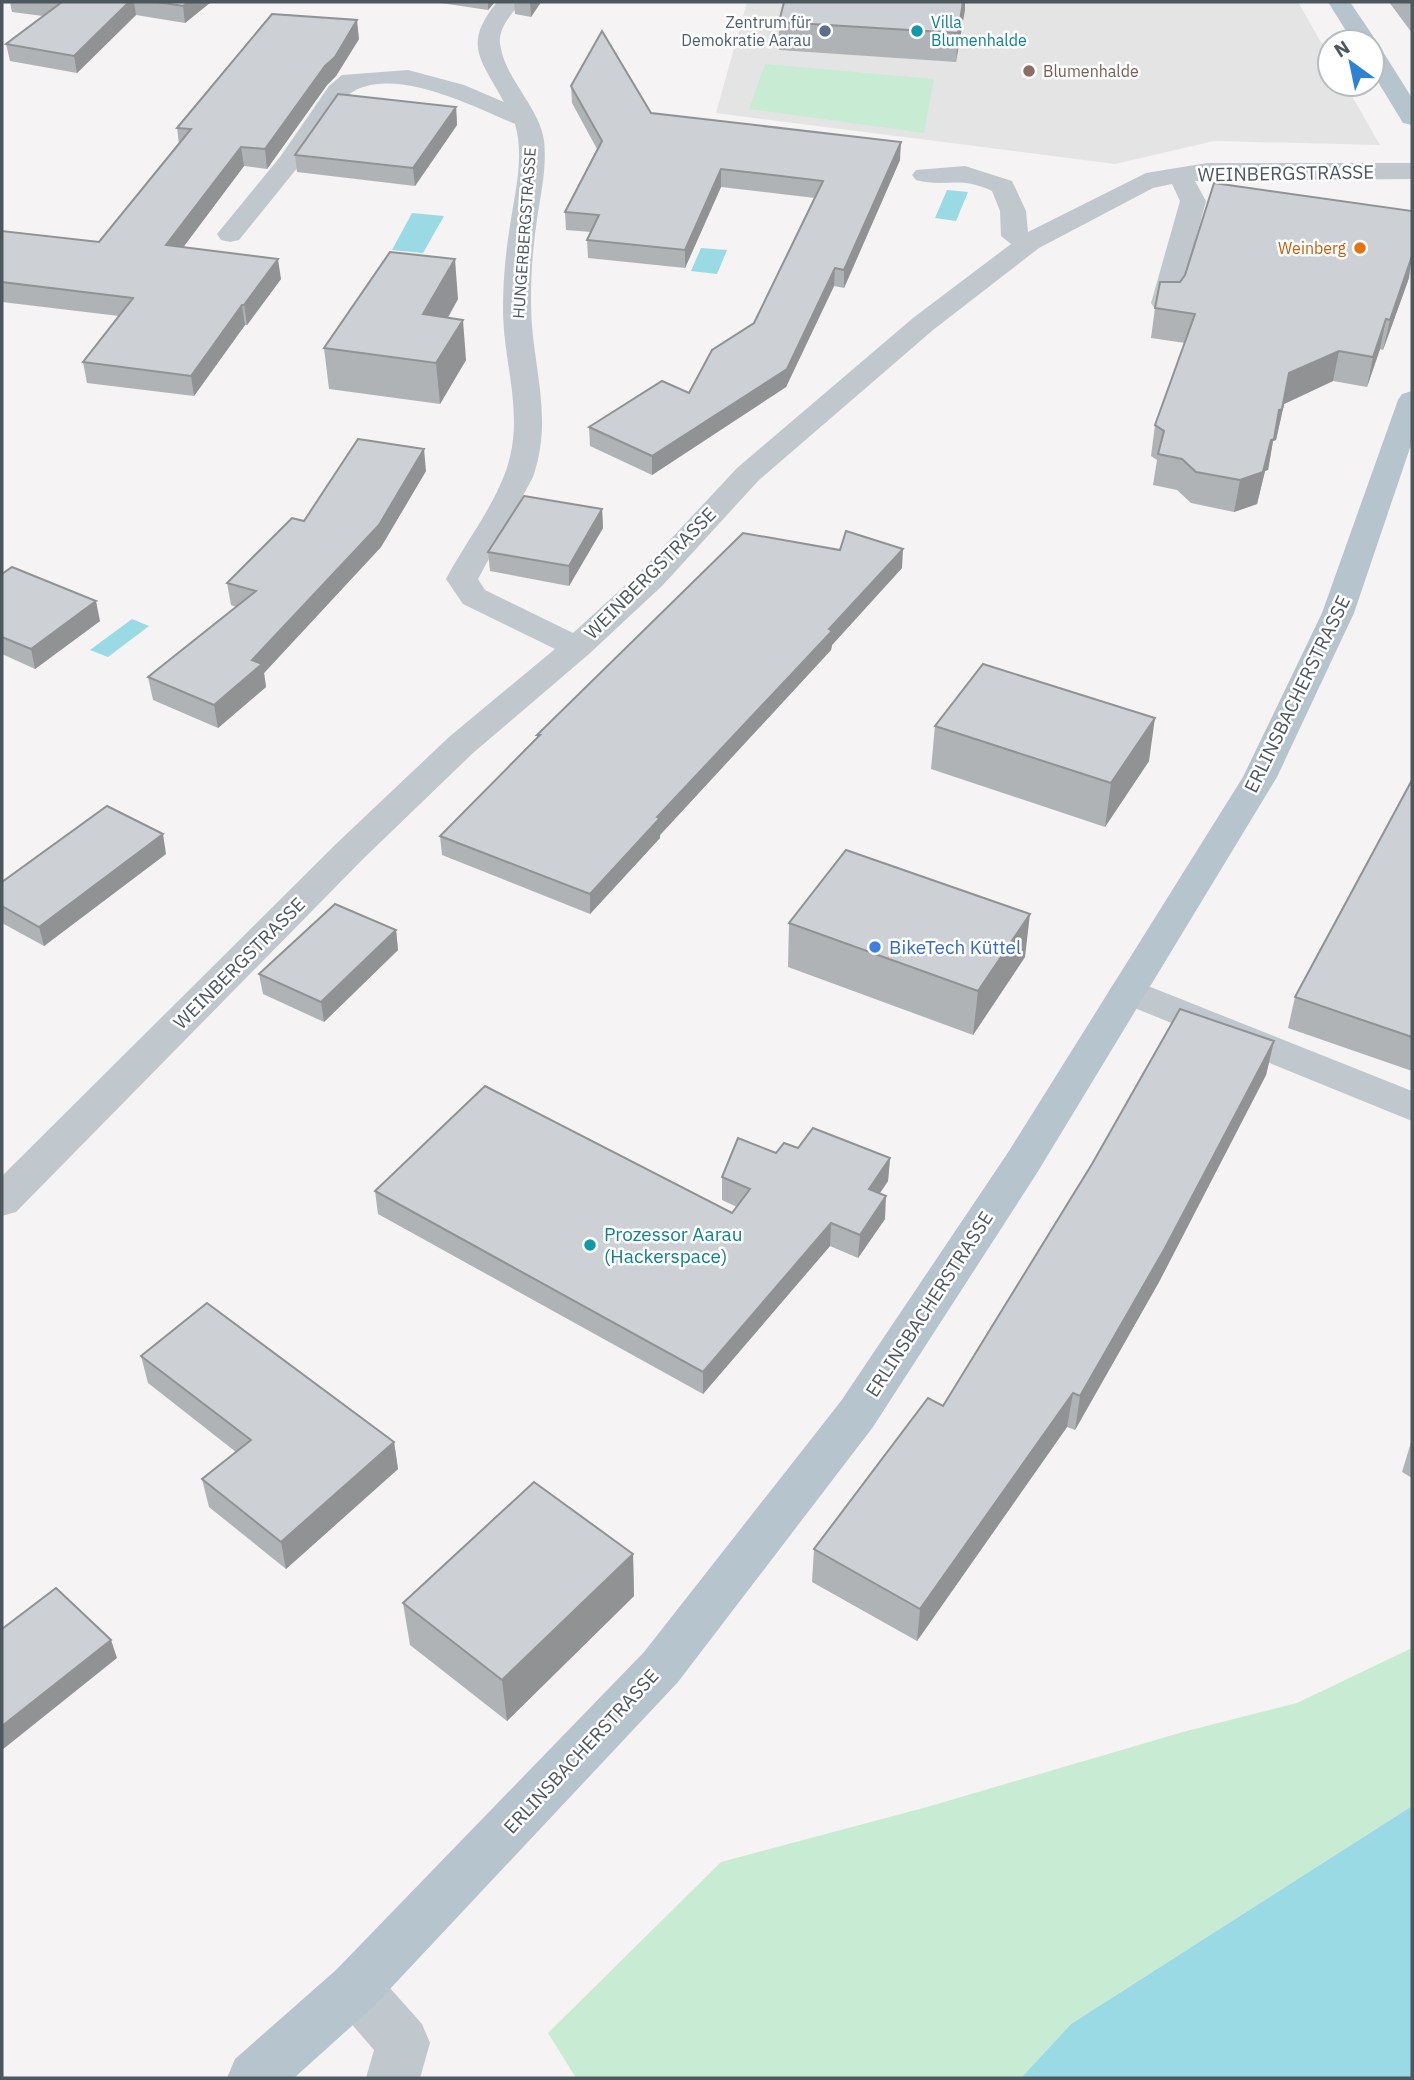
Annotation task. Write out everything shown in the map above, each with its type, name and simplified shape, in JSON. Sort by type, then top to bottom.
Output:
[{"type":"main road","points":[[1339,2],[1356,28]]},
{"type":"main road","points":[[1386,75],[1412,118]]},
{"type":"main road","name":"ERLINSBACHERSTRASSE","points":[[254,2078],[355,1988],[661,1667],[787,1505],[879,1380],[1023,1162],[1260,777],[1338,614],[1412,400]]},
{"type":"street","name":"HUNGERBERGSTRASSE","points":[[509,2],[489,32],[487,46],[526,120],[531,138],[530,178],[519,257],[516,311],[528,441],[513,488],[462,579],[474,597],[577,647]]},
{"type":"street","points":[[230,234],[289,162],[338,91],[351,80],[408,77],[455,90],[526,120]]},
{"type":"street","points":[[925,175],[960,171],[984,176],[1003,187],[1013,211],[1014,236],[1030,242]]},
{"type":"street","name":"WEINBERGSTRASSE","points":[[2,1201],[350,851],[461,745],[577,647],[652,578],[748,474],[923,324],[1030,242],[1146,181],[1207,171],[1412,171]]},
{"type":"street","points":[[1165,303],[1193,201],[1180,176]]},
{"type":"street","points":[[1128,991],[1412,1107]]},
{"type":"street","points":[[355,1988],[403,2043],[393,2078]]},
{"type":"shaded area","name":"Blumenhalde","points":[[747,2],[1298,2],[1316,34],[1316,98],[1353,98],[1380,145],[1214,141],[1115,164],[716,113]]},
{"type":"green space","points":[[765,64],[934,79],[924,133],[749,109]]},
{"type":"green space","points":[[1412,1648],[1412,1806],[1071,2024],[1021,2078],[576,2078],[548,2033],[721,1862],[927,1807],[1183,1732],[1297,1703]]},
{"type":"water","points":[[947,190],[968,192],[956,221],[935,218]]},
{"type":"water","points":[[412,213],[444,216],[423,253],[392,250]]},
{"type":"water","points":[[701,248],[727,250],[717,274],[691,271]]},
{"type":"water","points":[[132,619],[149,626],[108,657],[90,650]]},
{"type":"water","points":[[1412,1806],[1412,2078],[1021,2078],[1071,2024]]},
{"type":"building","points":[[62,2],[129,2],[74,56],[6,44]]},
{"type":"building","points":[[157,2],[188,2],[183,6]]},
{"type":"building","points":[[784,2],[963,2],[958,33],[779,22]]},
{"type":"building","points":[[272,14],[357,20],[335,57],[325,66],[265,149],[241,147],[166,245],[278,259],[191,376],[83,362],[133,298],[2,282],[2,231],[99,242],[191,129],[177,128]]},
{"type":"building","points":[[602,31],[651,113],[901,142],[844,270],[835,268],[787,369],[652,456],[589,427],[662,381],[689,393],[712,350],[754,323],[823,181],[721,169],[685,250],[587,240],[599,215],[565,212],[602,141],[571,86]]},
{"type":"building","points":[[338,94],[456,107],[413,168],[295,155]]},
{"type":"building","points":[[1214,183],[1412,211],[1412,256],[1390,320],[1386,319],[1373,357],[1339,351],[1289,373],[1282,409],[1279,410],[1274,439],[1271,440],[1263,472],[1240,480],[1196,472],[1182,459],[1158,454],[1164,431],[1155,425],[1195,314],[1155,308],[1160,282],[1180,282],[1185,275]]},
{"type":"building","points":[[390,252],[455,259],[423,314],[463,320],[436,363],[324,348]]},
{"type":"building","points":[[358,439],[424,449],[379,525],[252,660],[262,664],[214,705],[148,677],[256,591],[227,583],[292,518],[304,521]]},
{"type":"building","points":[[524,496],[602,509],[569,566],[488,552]]},
{"type":"building","points":[[846,531],[903,549],[829,629],[832,631],[657,817],[660,818],[590,894],[440,836],[540,735],[537,735],[743,533],[840,550]]},
{"type":"building","points":[[12,567],[96,601],[31,649],[2,637],[2,574]]},
{"type":"building","points":[[983,664],[1155,718],[1111,783],[935,726]]},
{"type":"building","points":[[1412,780],[1412,1037],[1295,997]]},
{"type":"building","points":[[107,806],[163,834],[39,927],[2,906],[2,882]]},
{"type":"building","points":[[846,850],[1030,914],[978,991],[789,923]]},
{"type":"building","points":[[335,904],[396,930],[321,1002],[259,974]]},
{"type":"building","points":[[1180,1009],[1274,1041],[1165,1248],[1080,1396],[1073,1393],[920,1609],[814,1549],[928,1398],[943,1406],[1092,1164]]},
{"type":"building","name":"Prozessor Aarau (Hackerspace)","points":[[485,1086],[732,1213],[750,1189],[722,1177],[738,1138],[776,1153],[784,1143],[798,1148],[813,1128],[890,1158],[869,1189],[886,1196],[860,1235],[831,1223],[703,1372],[375,1191]]},
{"type":"building","points":[[207,1303],[394,1442],[281,1542],[202,1479],[251,1440],[141,1356]]},
{"type":"building","points":[[534,1482],[633,1554],[502,1680],[403,1603]]},
{"type":"building","points":[[56,1588],[111,1640],[2,1726],[2,1629]]},
{"type":"place","name":"Zentrum für Demokratie Aarau","points":[[825,31]]},
{"type":"place","name":"Villa Blumenhalde","points":[[917,31]]},
{"type":"place","name":"Blumenhalde","points":[[1029,71]]},
{"type":"place","name":"Weinberg","points":[[1360,248]]},
{"type":"place","name":"BikeTech Küttel","points":[[875,947]]},
{"type":"place","name":"Prozessor Aarau (Hackerspace)","points":[[590,1245]]}]
